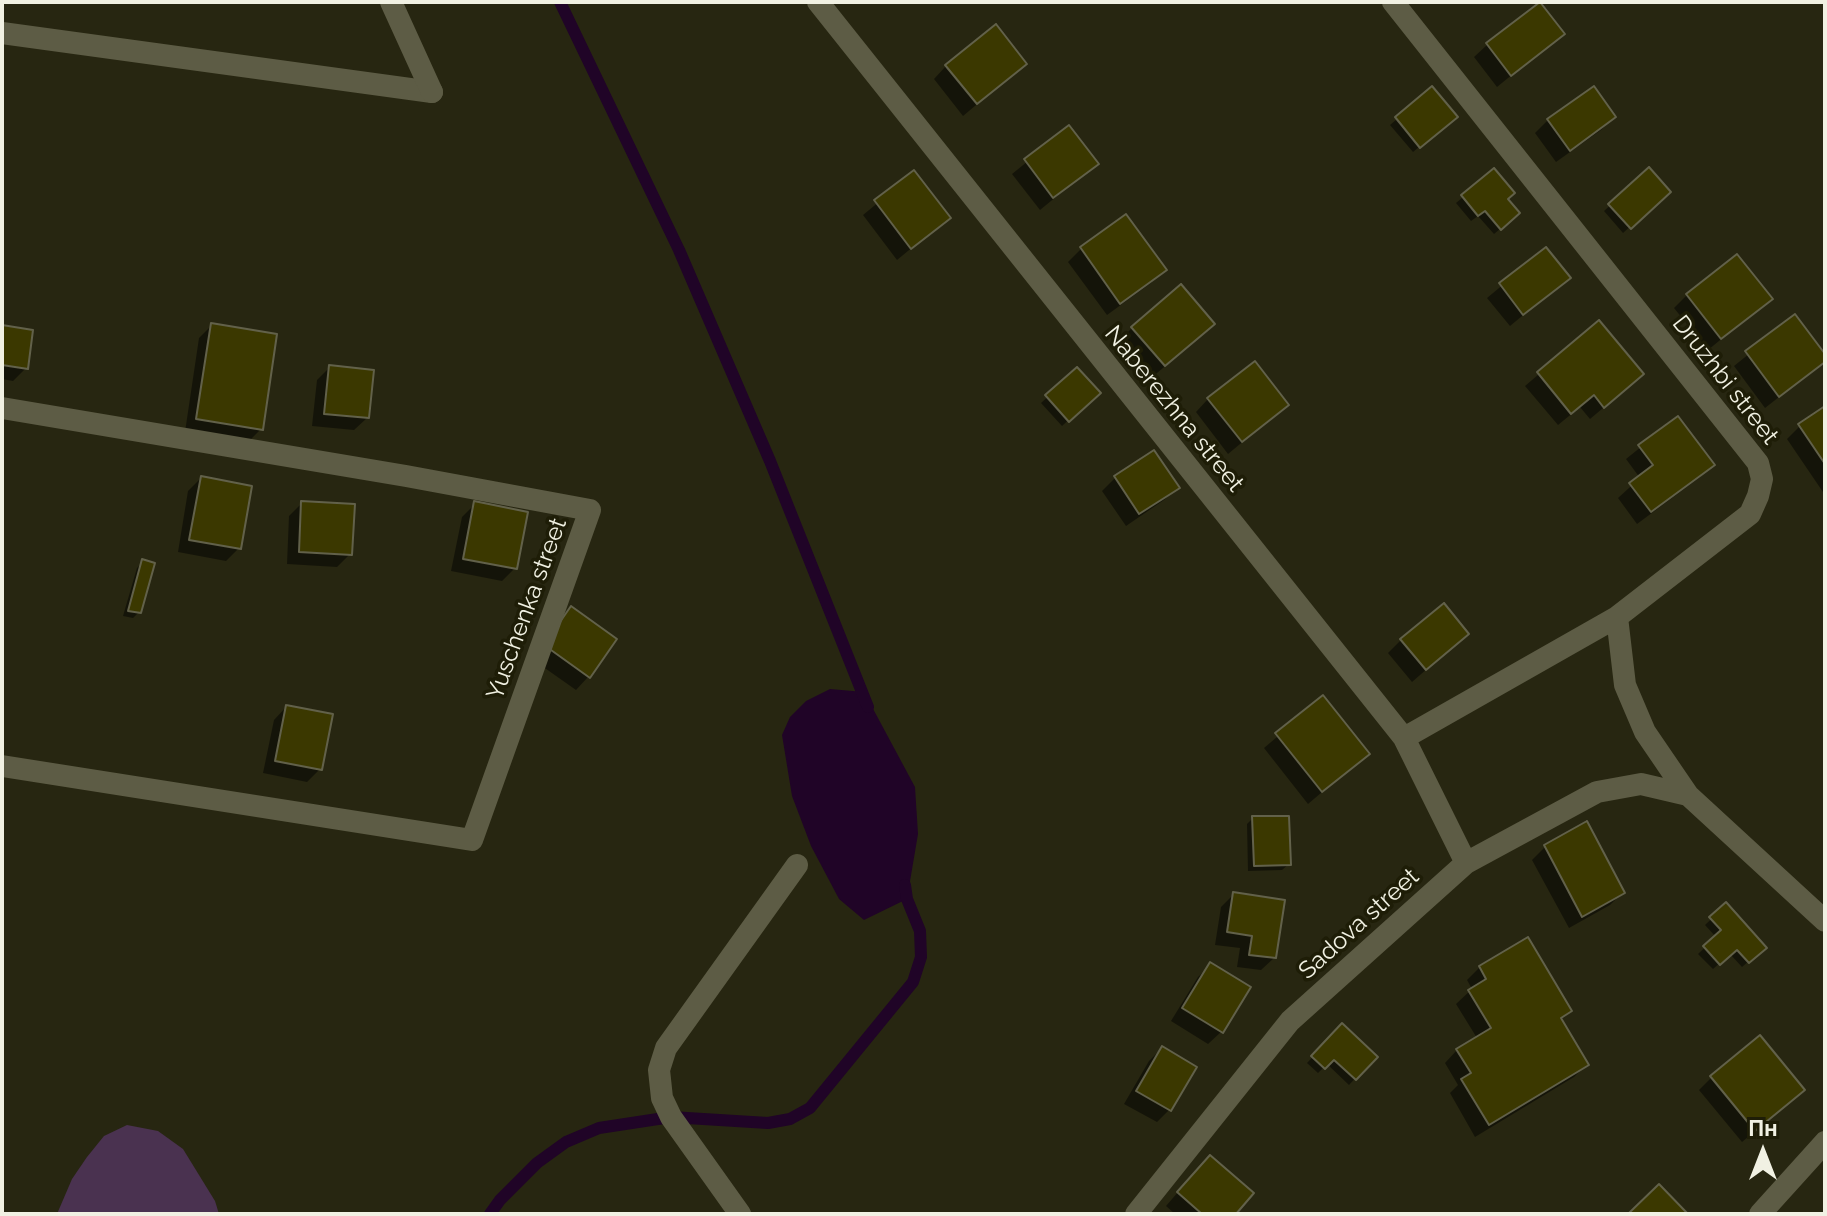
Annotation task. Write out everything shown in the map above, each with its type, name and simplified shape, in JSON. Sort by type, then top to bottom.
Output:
[{"type":"street","points":[[2,33],[432,92],[391,2]]},
{"type":"street","name":"Naberezhna street","points":[[818,2],[1404,738],[1466,863]]},
{"type":"street","name":"Druzhbi street","points":[[1393,2],[1758,463],[1762,479],[1750,514],[1617,617],[1404,738]]},
{"type":"street","name":"Yuschenka street","points":[[2,408],[590,510],[472,840],[2,766]]},
{"type":"street","points":[[1617,617],[1625,685],[1645,732],[1688,795],[1825,921]]},
{"type":"street","name":"Sadova street","points":[[1136,1214],[1290,1021],[1466,863],[1597,792],[1641,784],[1688,795]]},
{"type":"street","points":[[740,1214],[671,1117],[662,1098],[659,1070],[666,1048],[797,865]]},
{"type":"street","points":[[1760,1214],[1825,1142]]},
{"type":"shaded area","points":[[830,689],[864,692],[915,787],[918,834],[907,899],[864,920],[839,899],[811,846],[792,796],[782,735],[790,717],[806,701]]},
{"type":"shaded area","points":[[127,1125],[158,1131],[183,1149],[215,1201],[219,1214],[57,1214],[72,1179],[87,1157],[104,1136]]},
{"type":"building","points":[[1540,2],[1565,34],[1511,76],[1486,43]]},
{"type":"building","points":[[996,24],[1027,64],[977,104],[945,65]]},
{"type":"building","points":[[1432,86],[1458,117],[1420,148],[1395,117]]},
{"type":"building","points":[[1594,86],[1616,117],[1570,151],[1547,119]]},
{"type":"building","points":[[1069,125],[1099,164],[1053,198],[1024,159]]},
{"type":"building","points":[[1649,167],[1671,192],[1631,229],[1608,204]]},
{"type":"building","points":[[1494,168],[1515,193],[1508,199],[1520,213],[1501,230],[1485,211],[1478,216],[1461,195]]},
{"type":"building","points":[[914,170],[951,218],[911,249],[874,200]]},
{"type":"building","points":[[1126,214],[1167,270],[1120,304],[1080,247]]},
{"type":"building","points":[[1546,247],[1571,278],[1523,315],[1499,283]]},
{"type":"building","points":[[1737,254],[1773,299],[1721,339],[1686,294]]},
{"type":"building","points":[[1181,284],[1215,324],[1165,366],[1131,327]]},
{"type":"building","points":[[1795,314],[1825,354],[1825,362],[1779,397],[1745,351]]},
{"type":"building","points":[[1599,320],[1644,374],[1604,408],[1594,395],[1571,414],[1537,372]]},
{"type":"building","points":[[211,323],[277,334],[263,430],[196,419]]},
{"type":"building","points":[[2,325],[33,330],[28,369],[2,365]]},
{"type":"building","points":[[1255,361],[1289,405],[1242,442],[1207,398]]},
{"type":"building","points":[[329,365],[374,370],[369,418],[324,414]]},
{"type":"building","points":[[1077,367],[1101,393],[1069,422],[1045,395]]},
{"type":"building","points":[[1825,406],[1825,464],[1798,424]]},
{"type":"building","points":[[1678,416],[1715,465],[1651,512],[1629,483],[1653,465],[1638,445]]},
{"type":"building","points":[[1154,450],[1180,488],[1139,514],[1114,476]]},
{"type":"building","points":[[201,476],[252,486],[241,549],[189,540]]},
{"type":"building","points":[[301,501],[355,504],[352,555],[299,552]]},
{"type":"building","points":[[474,501],[528,512],[517,569],[463,559]]},
{"type":"building","points":[[142,559],[155,563],[141,613],[128,611]]},
{"type":"building","points":[[1444,603],[1469,634],[1426,670],[1400,639]]},
{"type":"building","points":[[571,606],[617,639],[590,678],[544,645]]},
{"type":"building","points":[[1323,695],[1370,754],[1322,792],[1275,733]]},
{"type":"building","points":[[286,705],[333,714],[322,770],[275,761]]},
{"type":"building","points":[[1252,816],[1289,816],[1291,865],[1254,866]]},
{"type":"building","points":[[1587,821],[1625,893],[1582,917],[1544,845]]},
{"type":"building","points":[[1233,892],[1285,900],[1276,958],[1249,955],[1252,936],[1227,932]]},
{"type":"building","points":[[1726,902],[1767,948],[1749,963],[1737,950],[1720,965],[1703,946],[1721,930],[1709,917]]},
{"type":"building","points":[[1528,937],[1572,1011],[1561,1018],[1589,1065],[1489,1125],[1461,1079],[1471,1073],[1456,1049],[1491,1028],[1468,990],[1486,979],[1479,966]]},
{"type":"building","points":[[1210,962],[1251,987],[1223,1033],[1182,1008]]},
{"type":"building","points":[[1342,1023],[1378,1057],[1356,1080],[1334,1060],[1325,1069],[1311,1056]]},
{"type":"building","points":[[1760,1035],[1805,1090],[1755,1131],[1710,1076]]},
{"type":"building","points":[[1162,1046],[1197,1067],[1171,1111],[1136,1091]]},
{"type":"building","points":[[1210,1155],[1254,1193],[1236,1214],[1202,1214],[1177,1192]]},
{"type":"building","points":[[1659,1184],[1688,1214],[1629,1214],[1629,1213]]},
{"type":"waterway","points":[[560,2],[679,250],[770,461],[868,707]]},
{"type":"waterway","points":[[490,1214],[537,1163],[566,1142],[599,1128],[671,1117],[768,1123],[790,1119],[810,1108],[913,982],[921,957],[920,931],[907,899],[905,885]]}]
